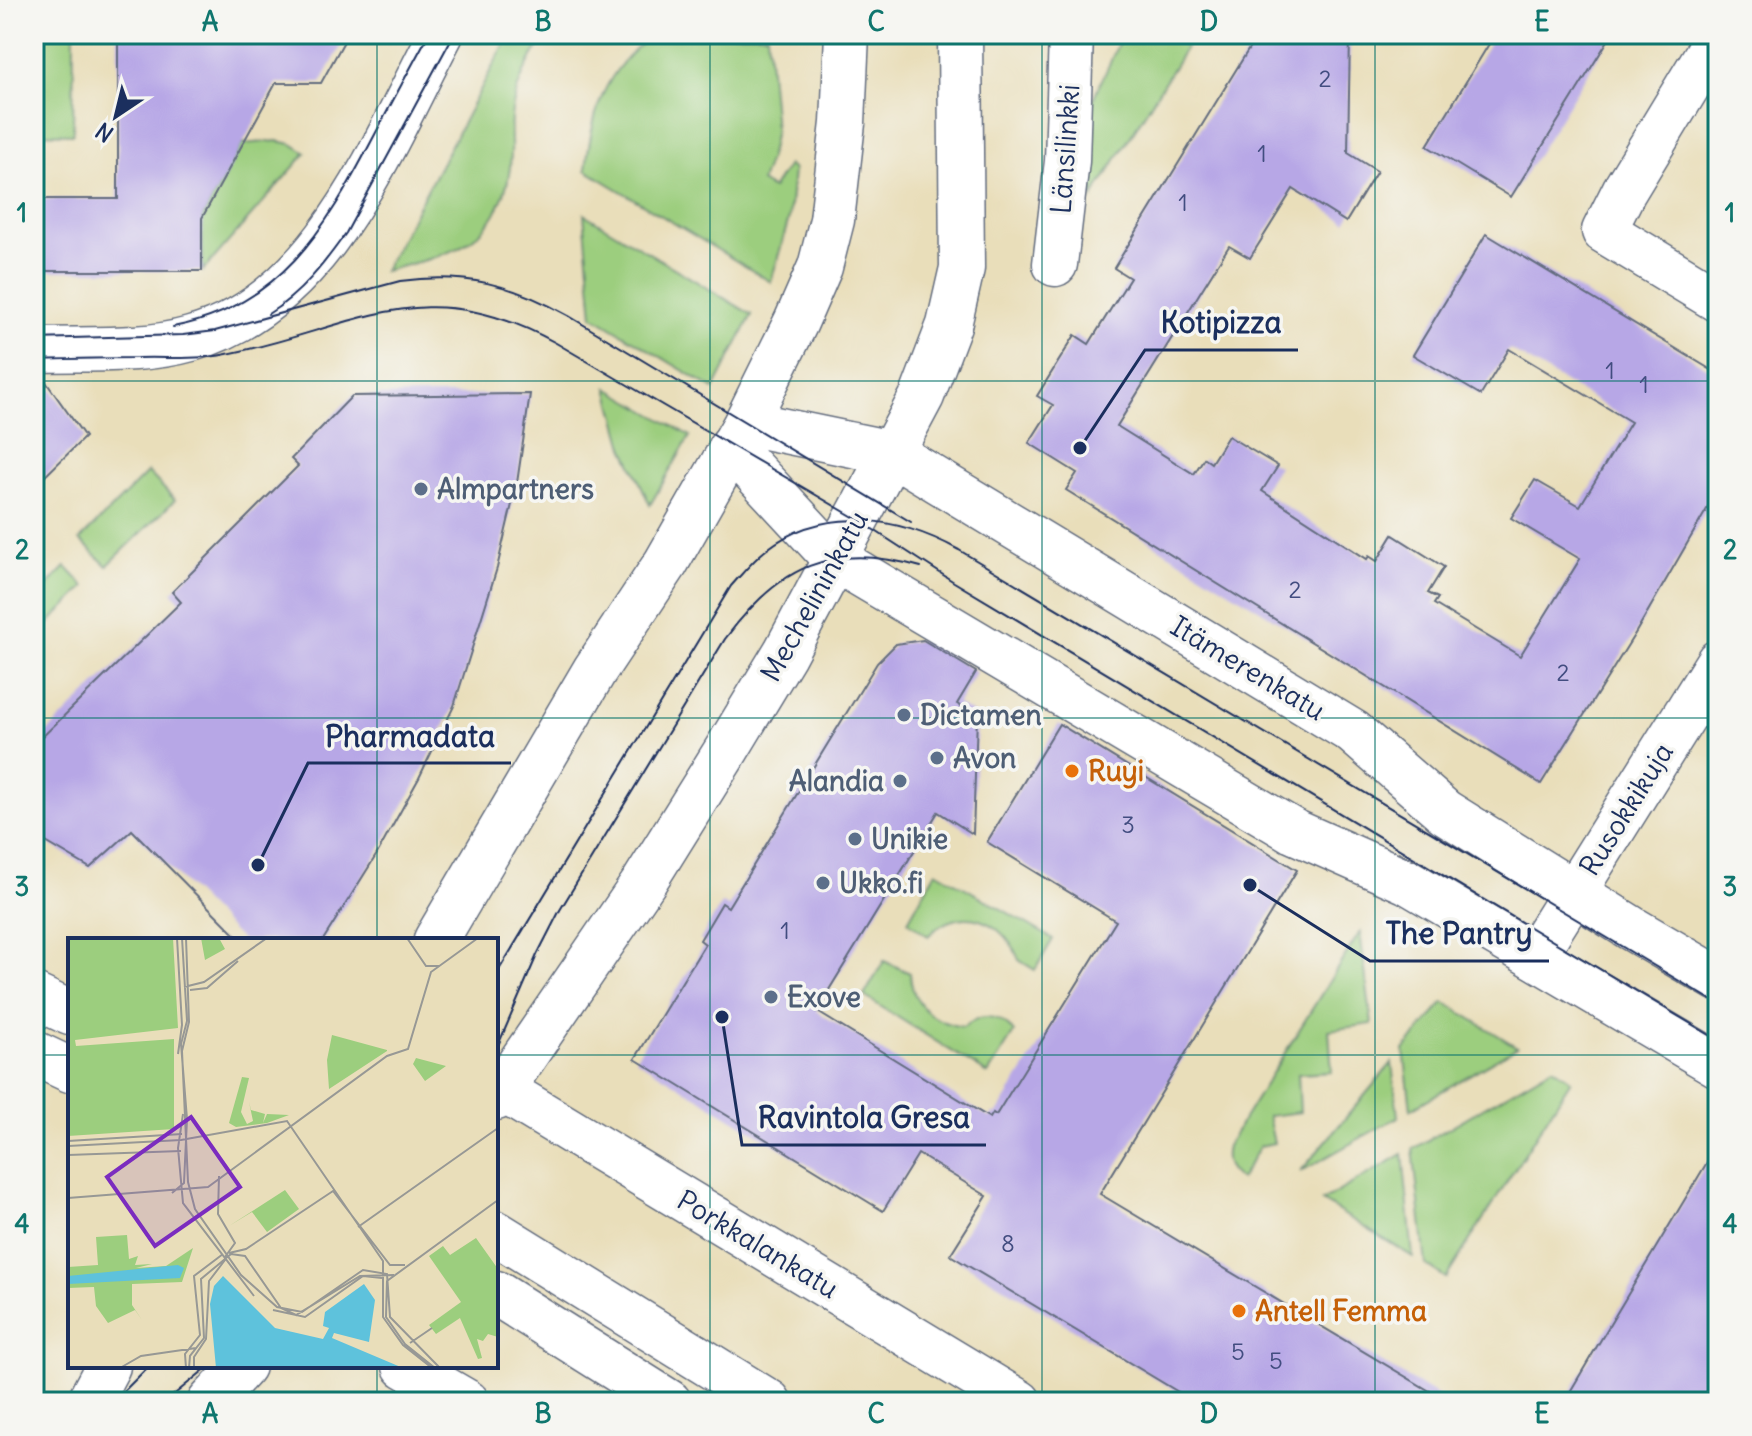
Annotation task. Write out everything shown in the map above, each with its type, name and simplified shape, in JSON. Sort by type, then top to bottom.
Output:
[{"type":"street","points":[[34,350],[189,340],[241,317],[286,285],[309,264],[357,194],[441,34]]},
{"type":"street","points":[[437,938],[595,670],[666,563],[738,435],[796,322],[820,267],[832,220],[843,123],[847,34]]},
{"type":"street","name":"Mechelininkatu","points":[[498,1091],[644,882],[785,653],[922,396],[949,325],[962,268],[960,34]]},
{"type":"street","name":"Länsilinkki","points":[[1055,264],[1067,161],[1071,34]]},
{"type":"street","points":[[1718,36],[1624,191],[1604,231],[1718,300]]},
{"type":"street","points":[[738,435],[835,559],[1293,831],[1408,882],[1718,1065]]},
{"type":"street","name":"Itämerenkatu","points":[[738,435],[892,453],[1353,732],[1445,812],[1718,979]]},
{"type":"street","name":"Rusokkikuja","points":[[1534,956],[1718,662]]},
{"type":"street","points":[[34,996],[68,1012]]},
{"type":"street","points":[[34,1053],[68,1069]]},
{"type":"street","name":"Porkkalankatu","points":[[498,1091],[1019,1402]]},
{"type":"street","points":[[498,1234],[769,1402]]},
{"type":"street","points":[[498,1294],[669,1402]]},
{"type":"street","points":[[89,1402],[107,1368]]},
{"type":"street","points":[[210,1402],[241,1368]]},
{"type":"street","points":[[408,1368],[467,1402]]},
{"type":"green space","points":[[34,34],[74,34],[73,134],[34,133]]},
{"type":"green space","points":[[510,34],[548,34],[530,60],[517,90],[511,116],[508,182],[498,208],[483,230],[460,247],[384,271]]},
{"type":"green space","points":[[653,34],[767,34],[775,129],[761,182],[772,189],[788,165],[793,170],[789,218],[771,282],[586,170],[592,129],[603,93],[623,62]]},
{"type":"green space","points":[[1121,34],[1164,34],[1186,47],[1093,197],[1086,158],[1088,117]]},
{"type":"green space","points":[[277,141],[292,144],[306,153],[203,271],[202,218],[242,144]]},
{"type":"green space","points":[[584,214],[752,315],[714,389],[593,316]]},
{"type":"green space","points":[[608,388],[690,436],[650,505],[624,447]]},
{"type":"green space","points":[[148,472],[175,500],[107,566],[80,540]]},
{"type":"green space","points":[[66,567],[85,587],[34,638],[34,599]]},
{"type":"green space","points":[[936,871],[1053,939],[1035,970],[1019,960],[1003,935],[980,920],[954,920],[928,936],[908,921]]},
{"type":"green space","points":[[1360,932],[1372,1024],[1329,1030],[1332,1072],[1298,1074],[1300,1112],[1268,1116],[1274,1143],[1260,1146],[1240,1180],[1228,1165],[1227,1146]]},
{"type":"green space","points":[[884,961],[910,973],[919,1003],[942,1021],[963,1027],[977,1019],[990,1017],[1009,1027],[1014,1033],[988,1074],[864,996]]},
{"type":"green space","points":[[1444,1002],[1517,1047],[1411,1109],[1404,1050]]},
{"type":"green space","points":[[1392,1063],[1398,1117],[1300,1172]]},
{"type":"green space","points":[[1553,1067],[1571,1080],[1446,1278],[1426,1265],[1413,1149]]},
{"type":"green space","points":[[1403,1154],[1413,1257],[1322,1201]]},
{"type":"building","points":[[118,34],[348,34],[321,83],[276,83],[202,218],[202,271],[34,271],[34,199],[118,199]]},
{"type":"building","points":[[1258,34],[1350,34],[1348,153],[1377,171],[1346,222],[1293,189],[1250,258],[1229,246],[1117,426],[1194,474],[1204,458],[1211,463],[1228,436],[1278,466],[1262,491],[1367,559],[1369,556],[1377,561],[1393,535],[1444,567],[1428,593],[1438,598],[1434,604],[1520,656],[1580,559],[1511,518],[1535,480],[1580,506],[1631,422],[1509,349],[1481,395],[1413,355],[1486,234],[1718,374],[1718,490],[1636,632],[1541,784],[1066,490],[1077,473],[1029,443],[1053,405],[1037,396],[1075,335],[1089,344],[1130,278],[1114,268]]},
{"type":"building","points":[[1495,34],[1612,34],[1511,197],[1427,146]]},
{"type":"building","points":[[34,375],[41,375],[85,437],[34,487]]},
{"type":"building","points":[[530,394],[517,483],[497,568],[454,706],[377,854],[324,938],[239,938],[132,830],[90,868],[34,835],[34,745],[181,602],[172,592],[298,466],[291,459],[352,396]]},
{"type":"building","points":[[923,640],[976,672],[957,704],[977,716],[973,834],[938,812],[816,1011],[990,1118],[993,1113],[996,1115],[1116,921],[987,842],[1059,724],[1297,870],[1100,1194],[1448,1402],[1195,1402],[950,1255],[987,1196],[918,1154],[883,1211],[635,1059],[705,944],[700,940],[722,903],[728,907],[877,663],[896,644]]},
{"type":"building","points":[[1718,1144],[1718,1402],[1564,1402],[1612,1321]]},
{"type":"tram line","points":[[173,327],[210,317],[242,302],[270,283],[294,260],[336,205],[429,34]]},
{"type":"tram line","points":[[268,314],[301,288],[346,233],[454,34]]},
{"type":"tram line","points":[[34,339],[183,335],[215,331],[400,281],[446,278],[488,283],[528,296],[569,316],[911,522]]},
{"type":"tram line","points":[[34,360],[212,357],[350,320],[426,307],[465,310],[508,321],[556,343],[857,519],[954,582],[1718,1040]]},
{"type":"tram line","points":[[498,972],[731,586],[761,554],[788,535],[812,526],[862,520],[912,530],[959,550],[1718,1004]]},
{"type":"tram line","points":[[498,1045],[560,910],[725,639],[745,614],[787,577],[834,559],[860,557],[921,567]]},
{"type":"tram line","points":[[113,1402],[147,1368]]},
{"type":"tram line","points":[[165,1402],[207,1368]]},
{"type":"place","name":"Kotipizza","points":[[1080,448]]},
{"type":"place","name":"Almpartners","points":[[421,489]]},
{"type":"place","name":"Dictamen","points":[[904,715]]},
{"type":"place","name":"Avon","points":[[937,758]]},
{"type":"place","name":"Ruyi","points":[[1072,771]]},
{"type":"place","name":"Alandia","points":[[900,781]]},
{"type":"place","name":"Unikie","points":[[855,839]]},
{"type":"place","name":"Pharmadata","points":[[258,865]]},
{"type":"place","name":"Ukko.fi","points":[[823,883]]},
{"type":"place","name":"The Pantry","points":[[1250,885]]},
{"type":"place","name":"Exove","points":[[771,997]]},
{"type":"place","name":"Ravintola Gresa","points":[[722,1017]]},
{"type":"place","name":"Antell Femma","points":[[1239,1311]]}]
